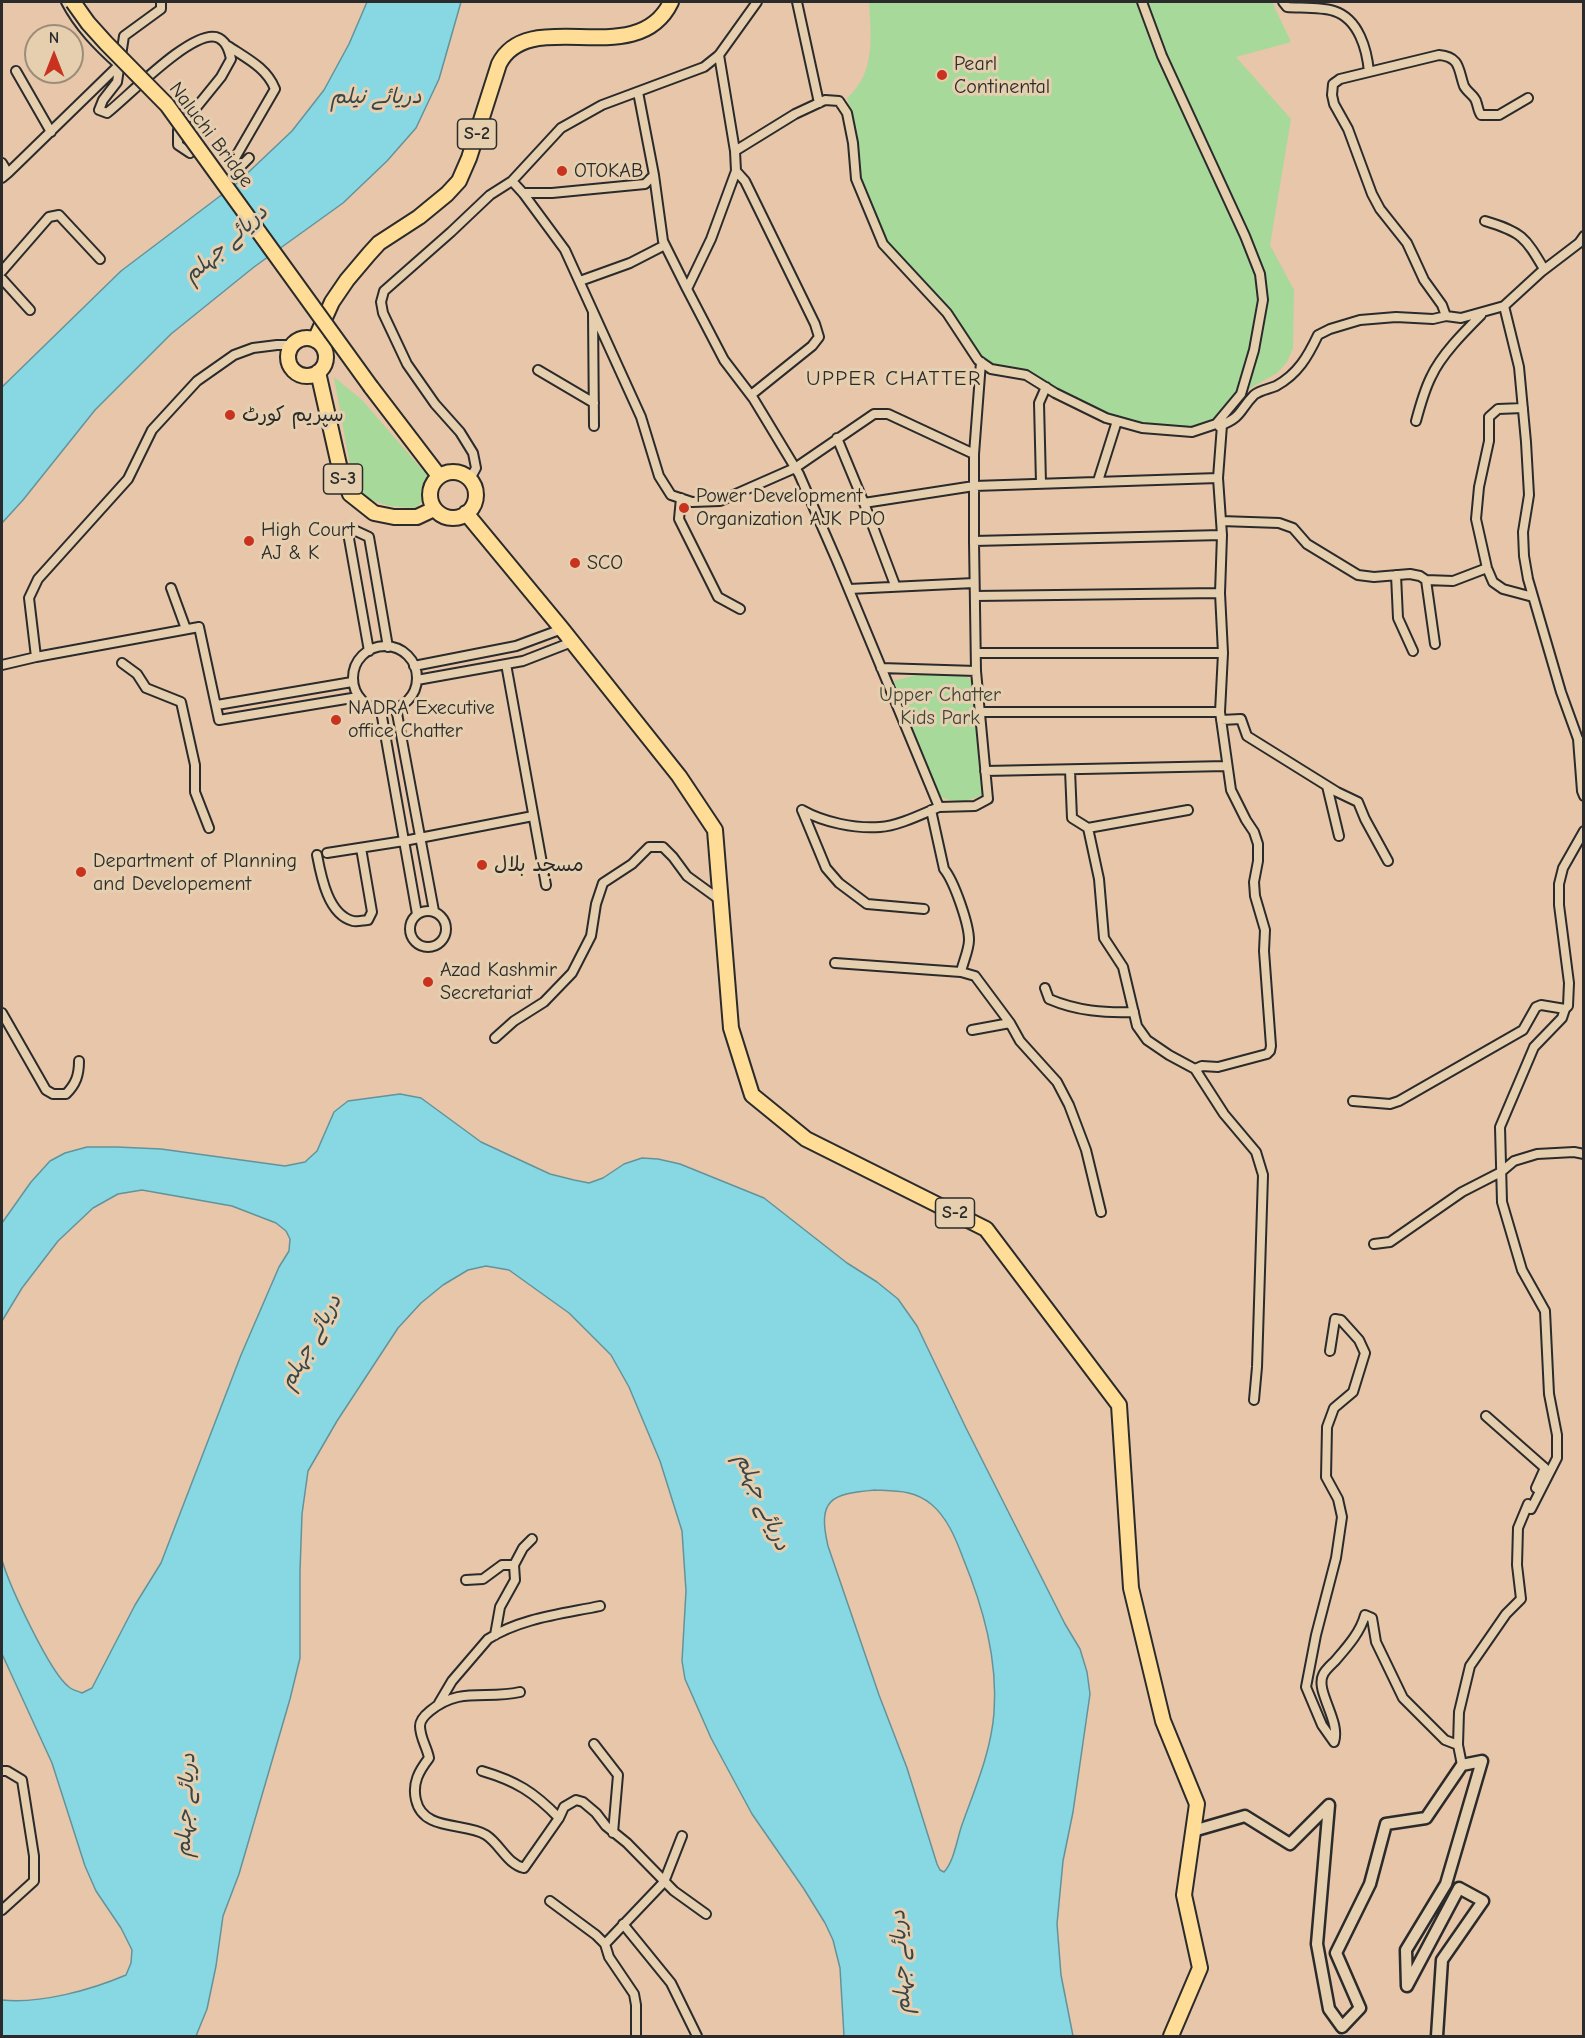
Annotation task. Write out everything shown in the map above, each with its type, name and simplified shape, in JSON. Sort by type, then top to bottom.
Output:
[{"type":"highway","name":"Naluchi Bridge","points":[[73,2],[94,30],[167,105],[371,387],[440,476]]},
{"type":"highway","name":"S-2","points":[[315,340],[332,303],[347,280],[369,254],[379,243],[429,210],[459,181],[504,54],[521,43],[540,38],[609,37],[637,33],[655,24],[666,12],[671,2]]},
{"type":"highway","points":[[303,339],[315,340],[320,344],[326,356],[322,368],[306,376],[294,372],[290,367],[288,356],[293,345],[303,339]]},
{"type":"highway","name":"S-3","points":[[318,372],[339,465],[350,494],[374,513],[394,517],[417,517],[435,509]]},
{"type":"highway","points":[[449,472],[457,472],[470,479],[476,494],[475,501],[466,513],[452,518],[444,516],[435,509],[429,492],[440,476],[449,472]]},
{"type":"highway","name":"S-2","points":[[466,513],[679,776],[716,830],[731,1028],[752,1095],[806,1139],[986,1228],[1119,1405],[1131,1588],[1163,1721],[1197,1804],[1184,1895],[1200,1968],[1171,2037]]},
{"type":"main road","points":[[1193,1831],[1245,1816],[1290,1844],[1329,1805],[1317,1944],[1329,2009],[1342,2026],[1360,2008],[1336,1953],[1370,1884],[1386,1824],[1426,1818],[1462,1765],[1482,1761],[1446,1884],[1406,1950],[1407,1986],[1460,1888],[1483,1901],[1442,1960],[1437,2037]]},
{"type":"street","points":[[66,2],[75,18],[99,47],[119,65]]},
{"type":"street","points":[[160,2],[160,9],[124,36],[117,82],[99,110],[107,113],[152,72],[194,42],[208,37],[218,38],[271,78],[275,89],[235,158],[236,164],[242,165],[249,158]]},
{"type":"street","points":[[470,479],[476,468],[472,453],[460,432],[435,404],[408,364],[383,313],[381,302],[384,291],[490,195],[512,181],[561,128],[602,105],[704,67],[719,55],[757,2]]},
{"type":"street","points":[[797,2],[819,103]]},
{"type":"street","points":[[735,151],[795,114],[825,100],[839,101],[847,113],[853,143],[856,179],[883,244],[947,314],[981,363],[991,369],[1026,375],[1106,418],[1142,428],[1192,432],[1216,424],[1241,394],[1254,350],[1263,300],[1260,274],[1245,236],[1162,56],[1142,2]]},
{"type":"street","points":[[1283,2],[1287,7],[1333,10],[1350,20],[1367,51],[1369,72]]},
{"type":"street","points":[[190,153],[178,145],[178,130],[221,77],[231,59],[228,46]]},
{"type":"street","points":[[687,289],[711,239],[736,171],[735,151],[719,55]]},
{"type":"street","points":[[1446,316],[1442,305],[1424,280],[1407,243],[1380,209],[1372,194],[1348,129],[1334,104],[1333,84],[1340,79],[1438,55],[1454,60],[1461,71],[1464,87],[1476,99],[1481,115],[1498,115],[1528,98]]},
{"type":"street","points":[[2,163],[5,175],[119,65]]},
{"type":"street","points":[[16,71],[51,132]]},
{"type":"street","points":[[638,92],[665,245],[724,360],[751,395],[795,468],[849,589],[935,808],[944,869],[950,877],[967,926],[969,942],[961,972]]},
{"type":"street","points":[[736,171],[745,181],[815,324],[819,337],[812,346],[751,395]]},
{"type":"street","points":[[523,193],[552,193],[645,184],[654,175]]},
{"type":"street","points":[[512,181],[565,250],[641,417],[659,476],[671,495],[692,502],[720,501],[795,468],[874,414],[888,414],[974,454]]},
{"type":"street","points":[[2,271],[49,217],[59,215],[100,259]]},
{"type":"street","points":[[1485,221],[1520,234],[1528,242],[1544,269]]},
{"type":"street","points":[[1203,428],[1222,425],[1239,416],[1256,394],[1277,385],[1295,372],[1307,358],[1318,335],[1360,320],[1396,317],[1433,319],[1446,316],[1461,318],[1504,306],[1544,269],[1579,243],[1584,236]]},
{"type":"street","points":[[580,281],[630,263],[665,245]]},
{"type":"street","points":[[2,279],[30,310]]},
{"type":"street","points":[[1504,306],[1519,368],[1529,495],[1523,532],[1524,556],[1533,597],[1561,692],[1581,742],[1584,796]]},
{"type":"street","points":[[593,308],[594,426]]},
{"type":"street","points":[[1416,421],[1432,374],[1460,336],[1482,314]]},
{"type":"street","points":[[36,657],[29,598],[38,579],[128,479],[152,430],[197,381],[234,355],[253,348],[293,345]]},
{"type":"street","points":[[924,909],[867,904],[839,883],[825,868],[802,810],[851,826],[882,827],[935,808],[975,806],[988,799],[976,670],[974,454],[981,363]]},
{"type":"street","points":[[538,370],[594,403]]},
{"type":"street","points":[[1041,483],[1039,403],[1046,387]]},
{"type":"street","points":[[1522,408],[1498,409],[1489,417],[1489,441],[1479,487],[1476,519],[1487,568],[1493,582],[1503,589],[1533,597]]},
{"type":"street","points":[[1098,481],[1117,421]]},
{"type":"street","points":[[1195,1069],[1202,1066],[1218,1067],[1267,1054],[1271,1046],[1264,951],[1265,930],[1254,882],[1258,861],[1258,843],[1231,790],[1220,716],[1223,652],[1220,593],[1222,535],[1218,478],[1222,425]]},
{"type":"street","points":[[837,438],[895,585]]},
{"type":"street","points":[[864,503],[974,486],[1218,478]]},
{"type":"street","points":[[681,498],[679,519],[718,597],[740,609]]},
{"type":"street","points":[[1221,521],[1279,523],[1293,528],[1307,544],[1358,575],[1420,576],[1426,580],[1453,581],[1487,568]]},
{"type":"street","points":[[369,651],[348,533],[356,531],[369,537],[388,646]]},
{"type":"street","points":[[974,541],[1222,535]]},
{"type":"street","points":[[1396,575],[1398,618],[1413,651]]},
{"type":"street","points":[[1426,580],[1435,644]]},
{"type":"street","points":[[849,589],[895,585],[975,583]]},
{"type":"street","points":[[171,588],[186,629]]},
{"type":"street","points":[[975,596],[1220,593]]},
{"type":"street","points":[[2,665],[199,627],[219,720],[358,697]]},
{"type":"street","points":[[414,666],[516,646],[562,629]]},
{"type":"street","points":[[417,680],[523,661],[572,642]]},
{"type":"street","points":[[388,646],[404,652],[414,666],[417,680],[410,699],[396,708],[381,711],[370,707],[358,697],[352,682],[353,671],[357,661],[369,651],[388,646]]},
{"type":"street","points":[[976,652],[1223,652]]},
{"type":"street","points":[[122,663],[137,674],[146,688],[181,702],[195,765],[195,792],[209,828]]},
{"type":"street","points":[[506,664],[546,885]]},
{"type":"street","points":[[881,668],[976,670]]},
{"type":"street","points":[[217,705],[352,682]]},
{"type":"street","points":[[396,708],[435,912]]},
{"type":"street","points":[[381,711],[417,914]]},
{"type":"street","points":[[980,712],[1220,716],[1241,719],[1247,736],[1327,786],[1358,802],[1388,861]]},
{"type":"street","points":[[985,771],[1227,766]]},
{"type":"street","points":[[1070,770],[1072,818],[1088,828],[1188,810]]},
{"type":"street","points":[[1327,786],[1339,836]]},
{"type":"street","points":[[327,853],[404,841],[533,816]]},
{"type":"street","points":[[1088,828],[1100,879],[1104,938],[1123,967],[1137,1026],[1148,1040],[1195,1069],[1224,1114],[1256,1152],[1263,1175],[1254,1400]]},
{"type":"street","points":[[1527,1508],[1530,1509],[1557,1458],[1557,1434],[1549,1394],[1545,1311],[1522,1270],[1504,1209],[1500,1127],[1534,1047],[1562,1018],[1568,1006],[1569,983],[1559,905],[1559,884],[1563,868],[1584,831]]},
{"type":"street","points":[[495,1038],[513,1021],[544,1002],[572,973],[591,936],[596,904],[603,883],[632,864],[649,847],[663,847],[687,876],[721,901]]},
{"type":"street","points":[[317,855],[329,899],[340,914],[353,921],[368,920],[372,912],[361,848]]},
{"type":"street","points":[[423,911],[435,912],[444,919],[447,930],[442,940],[432,947],[420,945],[412,937],[410,924],[417,914],[423,911]]},
{"type":"street","points":[[835,963],[961,972],[975,976],[1010,1023],[1020,1041],[1058,1082],[1070,1105],[1086,1150],[1101,1212]]},
{"type":"street","points":[[1045,988],[1049,999],[1069,1008],[1106,1013],[1134,1012]]},
{"type":"street","points":[[1353,1101],[1390,1104],[1399,1101],[1523,1030],[1536,1007],[1541,1005],[1565,1009]]},
{"type":"street","points":[[2,1013],[46,1090],[53,1094],[66,1094],[74,1086],[79,1073],[80,1061]]},
{"type":"street","points":[[972,1030],[1010,1023]]},
{"type":"street","points":[[1374,1244],[1390,1242],[1462,1192],[1501,1172],[1514,1161],[1537,1154],[1584,1154]]},
{"type":"street","points":[[1330,1351],[1335,1319],[1341,1320],[1359,1340],[1365,1353],[1353,1392],[1334,1408],[1327,1427],[1326,1477],[1338,1499],[1342,1517],[1336,1558],[1308,1671],[1306,1687],[1311,1704],[1334,1742],[1336,1735],[1328,1704],[1320,1686],[1323,1675],[1362,1626],[1365,1615],[1372,1618],[1376,1642],[1403,1698],[1445,1740],[1458,1745]]},
{"type":"street","points":[[1462,1765],[1458,1745],[1459,1712],[1470,1666],[1506,1614],[1521,1599],[1517,1565],[1518,1527],[1545,1468],[1486,1416]]},
{"type":"street","points":[[495,1635],[500,1607],[515,1580],[514,1565],[523,1548],[532,1539]]},
{"type":"street","points":[[466,1580],[483,1579],[502,1566],[514,1565]]},
{"type":"street","points":[[436,1707],[452,1681],[488,1639],[510,1628],[545,1617],[600,1606]]},
{"type":"street","points":[[520,1692],[496,1696],[456,1696],[427,1714],[420,1724],[429,1758],[416,1778],[415,1798],[419,1810],[434,1821],[484,1834],[514,1864],[524,1868],[559,1818],[564,1807],[576,1800],[583,1802],[664,1882],[706,1914]]},
{"type":"street","points":[[594,1744],[618,1775],[614,1833]]},
{"type":"street","points":[[2,1771],[8,1771],[22,1780],[34,1856],[34,1881],[2,1910]]},
{"type":"street","points":[[482,1771],[500,1776],[532,1792],[559,1818]]},
{"type":"street","points":[[605,1944],[664,1882],[682,1836]]},
{"type":"street","points":[[550,1900],[605,1944],[609,1957],[634,1994],[636,2037]]},
{"type":"street","points":[[623,1924],[671,1983],[697,2037]]},
{"type":"green space","points":[[869,2],[1272,2],[1291,42],[1236,57],[1291,119],[1270,245],[1294,290],[1293,348],[1287,362],[1277,373],[1249,389],[1234,408],[1216,424],[1192,432],[1142,428],[1106,418],[1026,375],[991,369],[978,360],[947,313],[883,244],[862,180],[857,132],[847,98],[863,77],[870,53]]},
{"type":"green space","points":[[334,377],[362,400],[438,488],[415,508],[389,506],[366,498],[353,482]]},
{"type":"green space","name":"Upper Chatter Kids Park","points":[[932,671],[964,675],[971,680],[982,795],[972,799],[956,801],[941,797],[893,681]]},
{"type":"water","name":"دریائے نیلم","points":[[367,2],[461,2],[439,79],[416,128],[387,161],[343,203],[254,267],[171,334],[95,410],[2,523],[2,387],[121,271],[236,184],[292,131],[324,90],[349,44]]},
{"type":"water","name":"دریائے جہلم","points":[[400,1094],[421,1098],[481,1142],[550,1174],[589,1183],[603,1178],[624,1164],[642,1158],[680,1164],[764,1198],[847,1263],[898,1299],[917,1326],[966,1428],[1065,1624],[1080,1649],[1087,1672],[1090,1694],[1073,1812],[1063,1861],[1057,1924],[1061,1975],[1073,2036],[844,2036],[840,1968],[833,1940],[804,1889],[752,1814],[711,1738],[685,1679],[682,1661],[686,1591],[682,1531],[660,1461],[629,1387],[611,1355],[569,1313],[509,1270],[486,1266],[468,1270],[443,1285],[421,1303],[398,1328],[337,1421],[308,1471],[302,1514],[300,1658],[239,1874],[223,1916],[207,2009],[196,2036],[2,2036],[2,2000],[49,1998],[112,1981],[126,1975],[131,1963],[132,1950],[121,1928],[96,1891],[85,1866],[52,1763],[2,1654],[2,1560],[31,1628],[61,1679],[70,1688],[82,1693],[92,1688],[135,1605],[161,1563],[241,1355],[279,1267],[289,1251],[290,1239],[286,1231],[276,1223],[232,1206],[142,1190],[118,1194],[93,1208],[58,1241],[22,1288],[2,1321],[2,1223],[31,1182],[50,1161],[65,1153],[87,1147],[161,1149],[285,1166],[305,1162],[317,1151],[334,1112],[348,1101]],"holes":[[[875,1490],[905,1492],[925,1499],[937,1509],[957,1543],[977,1595],[988,1634],[995,1693],[990,1741],[953,1855],[944,1872],[937,1864],[907,1768],[879,1695],[828,1546],[825,1530],[826,1509],[831,1502],[848,1494]]]},
{"type":"place","name":"Pearl Continental","points":[[942,75]]},
{"type":"place","name":"OTOKAB","points":[[562,171]]},
{"type":"place","name":"سپریم کورٹ","points":[[230,415]]},
{"type":"place","name":"Power Development Organization AJK PDO","points":[[684,508]]},
{"type":"place","name":"High Court AJ & K","points":[[249,541]]},
{"type":"place","name":"SCO","points":[[575,563]]},
{"type":"place","name":"NADRA Executive office Chatter","points":[[336,720]]},
{"type":"place","name":"مسجد بلال","points":[[482,865]]},
{"type":"place","name":"Department of Planning and Developement","points":[[81,872]]},
{"type":"place","name":"Azad Kashmir Secretariat","points":[[428,982]]},
{"type":"district","name":"UPPER CHATTER","points":[[894,379]]}]
